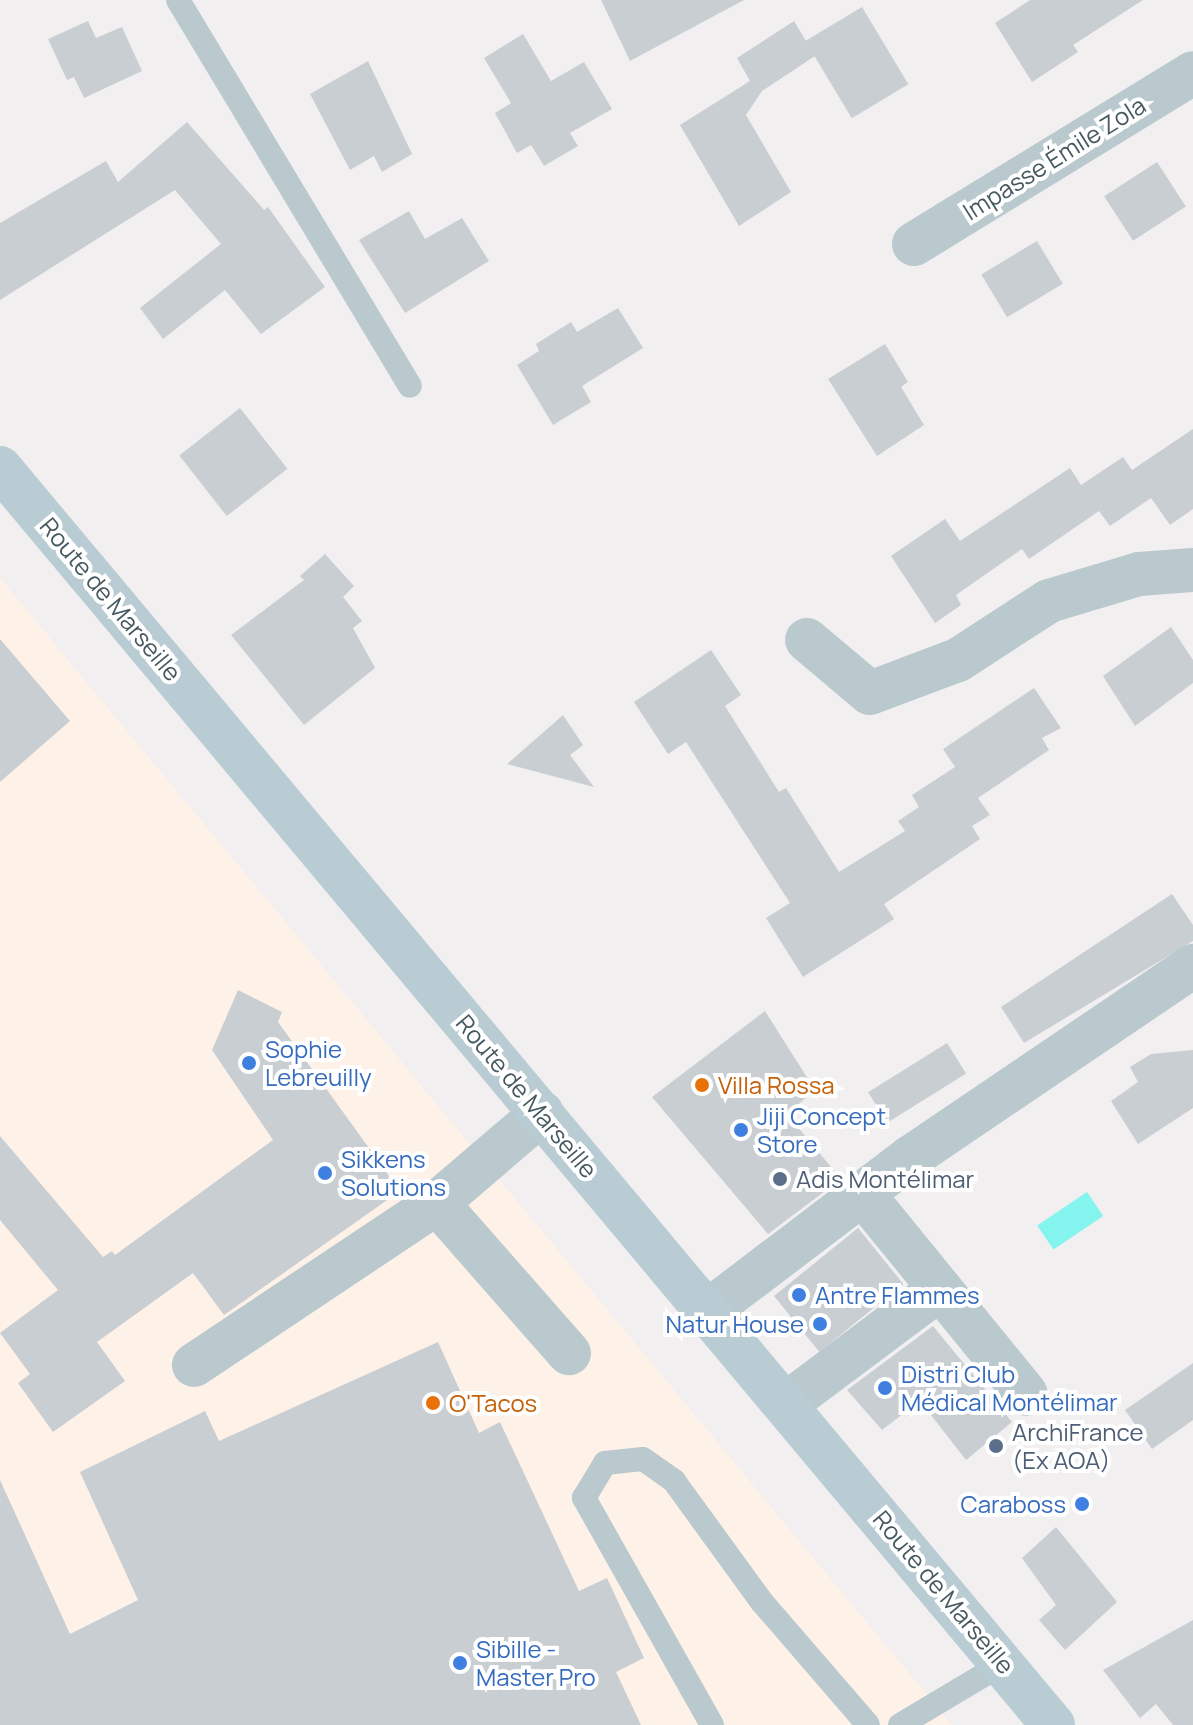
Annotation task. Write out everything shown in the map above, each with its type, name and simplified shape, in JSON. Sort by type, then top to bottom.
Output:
[{"type":"main road","name":"Route de Marseille","points":[[0,468],[1053,1725]]},
{"type":"street","name":"Impasse Émile Zola","points":[[914,244],[1193,73]]},
{"type":"street","points":[[807,640],[870,693],[958,660],[1049,601],[1139,574],[1193,570]]},
{"type":"street","points":[[708,1311],[862,1193],[1193,966]]},
{"type":"street","points":[[194,1365],[437,1203],[542,1113]]},
{"type":"street","points":[[862,1193],[1026,1394]]},
{"type":"street","points":[[437,1203],[569,1353]]},
{"type":"street","points":[[786,1404],[940,1289]]},
{"type":"lane","points":[[178,0],[410,386]]},
{"type":"lane","points":[[712,1725],[584,1498],[605,1463],[643,1459],[674,1481],[762,1602],[868,1725]]},
{"type":"lane","points":[[900,1725],[1004,1663]]},
{"type":"shaded area","points":[[0,578],[952,1725],[0,1725]]},
{"type":"water","points":[[1087,1192],[1103,1216],[1053,1250],[1037,1226]]},
{"type":"building","points":[[601,0],[744,0],[630,61]]},
{"type":"building","points":[[1030,0],[1143,0],[1073,45],[1078,52],[1032,82],[995,23]]},
{"type":"building","points":[[862,7],[908,84],[852,118],[805,41]]},
{"type":"building","points":[[88,21],[96,38],[122,27],[142,71],[84,98],[74,77],[67,80],[48,39]]},
{"type":"building","points":[[794,21],[815,56],[762,91],[746,115],[791,192],[739,226],[680,125],[750,81],[737,58]]},
{"type":"building","points":[[523,34],[551,81],[584,62],[612,109],[570,133],[578,146],[544,166],[531,145],[517,153],[495,113],[511,103],[484,58]]},
{"type":"building","points":[[368,61],[412,154],[382,172],[374,156],[350,170],[310,94]]},
{"type":"building","points":[[187,122],[264,210],[268,207],[325,287],[261,334],[225,290],[163,339],[140,308],[221,244],[175,190],[0,300],[0,223],[106,161],[118,182]]},
{"type":"building","points":[[1157,162],[1186,206],[1133,241],[1104,196]]},
{"type":"building","points":[[409,211],[425,239],[462,218],[489,261],[405,313],[359,240]]},
{"type":"building","points":[[1037,241],[1063,284],[1007,317],[981,274]]},
{"type":"building","points":[[618,308],[643,348],[582,386],[591,402],[553,425],[517,365],[539,351],[536,344],[571,322],[577,332]]},
{"type":"building","points":[[885,344],[908,382],[901,387],[924,425],[877,456],[828,379]]},
{"type":"building","points":[[240,408],[287,469],[227,516],[179,455]]},
{"type":"building","points":[[1193,429],[1193,509],[1170,525],[1151,498],[1110,526],[1099,511],[1029,559],[1022,549],[956,595],[961,605],[935,623],[891,556],[945,519],[960,541],[1070,468],[1081,485],[1123,457],[1132,470]]},
{"type":"building","points":[[325,554],[354,586],[343,597],[362,621],[353,628],[375,668],[304,725],[231,635],[304,580],[300,576]]},
{"type":"building","points":[[1171,627],[1193,660],[1193,683],[1135,726],[1103,676]]},
{"type":"building","points":[[0,639],[70,721],[0,782]]},
{"type":"building","points":[[711,650],[741,695],[725,706],[779,792],[786,788],[839,872],[905,831],[898,821],[919,807],[912,795],[955,767],[943,749],[1034,688],[1061,728],[1042,738],[1049,750],[978,798],[990,815],[972,826],[980,839],[884,904],[894,919],[803,977],[766,918],[790,903],[686,742],[668,754],[634,702]]},
{"type":"building","points":[[563,715],[583,745],[570,755],[594,787],[507,764]]},
{"type":"building","points":[[1172,894],[1193,925],[1193,941],[1024,1043],[1001,1007]]},
{"type":"building","points":[[238,990],[282,1012],[278,1022],[400,1191],[224,1315],[193,1273],[97,1342],[125,1381],[53,1432],[18,1383],[30,1374],[0,1333],[58,1290],[0,1220],[0,1136],[103,1257],[112,1251],[115,1255],[273,1140],[212,1050]]},
{"type":"building","points":[[765,1011],[815,1090],[787,1114],[841,1179],[768,1234],[652,1097]]},
{"type":"building","points":[[947,1043],[966,1074],[887,1123],[868,1092]]},
{"type":"building","points":[[1193,1050],[1193,1108],[1138,1144],[1111,1101],[1138,1082],[1130,1067],[1151,1054]]},
{"type":"building","points":[[858,1228],[903,1284],[819,1352],[774,1296]]},
{"type":"building","points":[[933,1326],[1012,1422],[966,1460],[920,1401],[882,1430],[847,1390]]},
{"type":"building","points":[[438,1342],[479,1433],[500,1422],[579,1591],[607,1578],[644,1658],[616,1672],[641,1725],[0,1725],[0,1480],[70,1634],[138,1600],[80,1472],[205,1411],[219,1441]]},
{"type":"building","points":[[1193,1363],[1193,1420],[1152,1449],[1125,1410]]},
{"type":"building","points":[[1056,1527],[1117,1602],[1065,1650],[1039,1620],[1056,1605],[1022,1558]]},
{"type":"building","points":[[1193,1620],[1193,1725],[1173,1725],[1156,1704],[1140,1718],[1103,1670]]},
{"type":"place","name":"Sophie Lebreuilly","points":[[249,1063]]},
{"type":"place","name":"Villa Rossa","points":[[702,1085]]},
{"type":"place","name":"Jiji Concept Store","points":[[741,1130]]},
{"type":"place","name":"Sikkens Solutions","points":[[325,1173]]},
{"type":"place","name":"Adis Montélimar","points":[[780,1179]]},
{"type":"place","name":"Antre Flammes","points":[[799,1295]]},
{"type":"place","name":"Natur House","points":[[820,1324]]},
{"type":"place","name":"Distri Club Médical Montélimar","points":[[885,1388]]},
{"type":"place","name":"O'Tacos","points":[[433,1403]]},
{"type":"place","name":"ArchiFrance (Ex AOA)","points":[[996,1446]]},
{"type":"place","name":"Caraboss","points":[[1082,1504]]},
{"type":"place","name":"Sibille - Master Pro","points":[[460,1663]]}]
